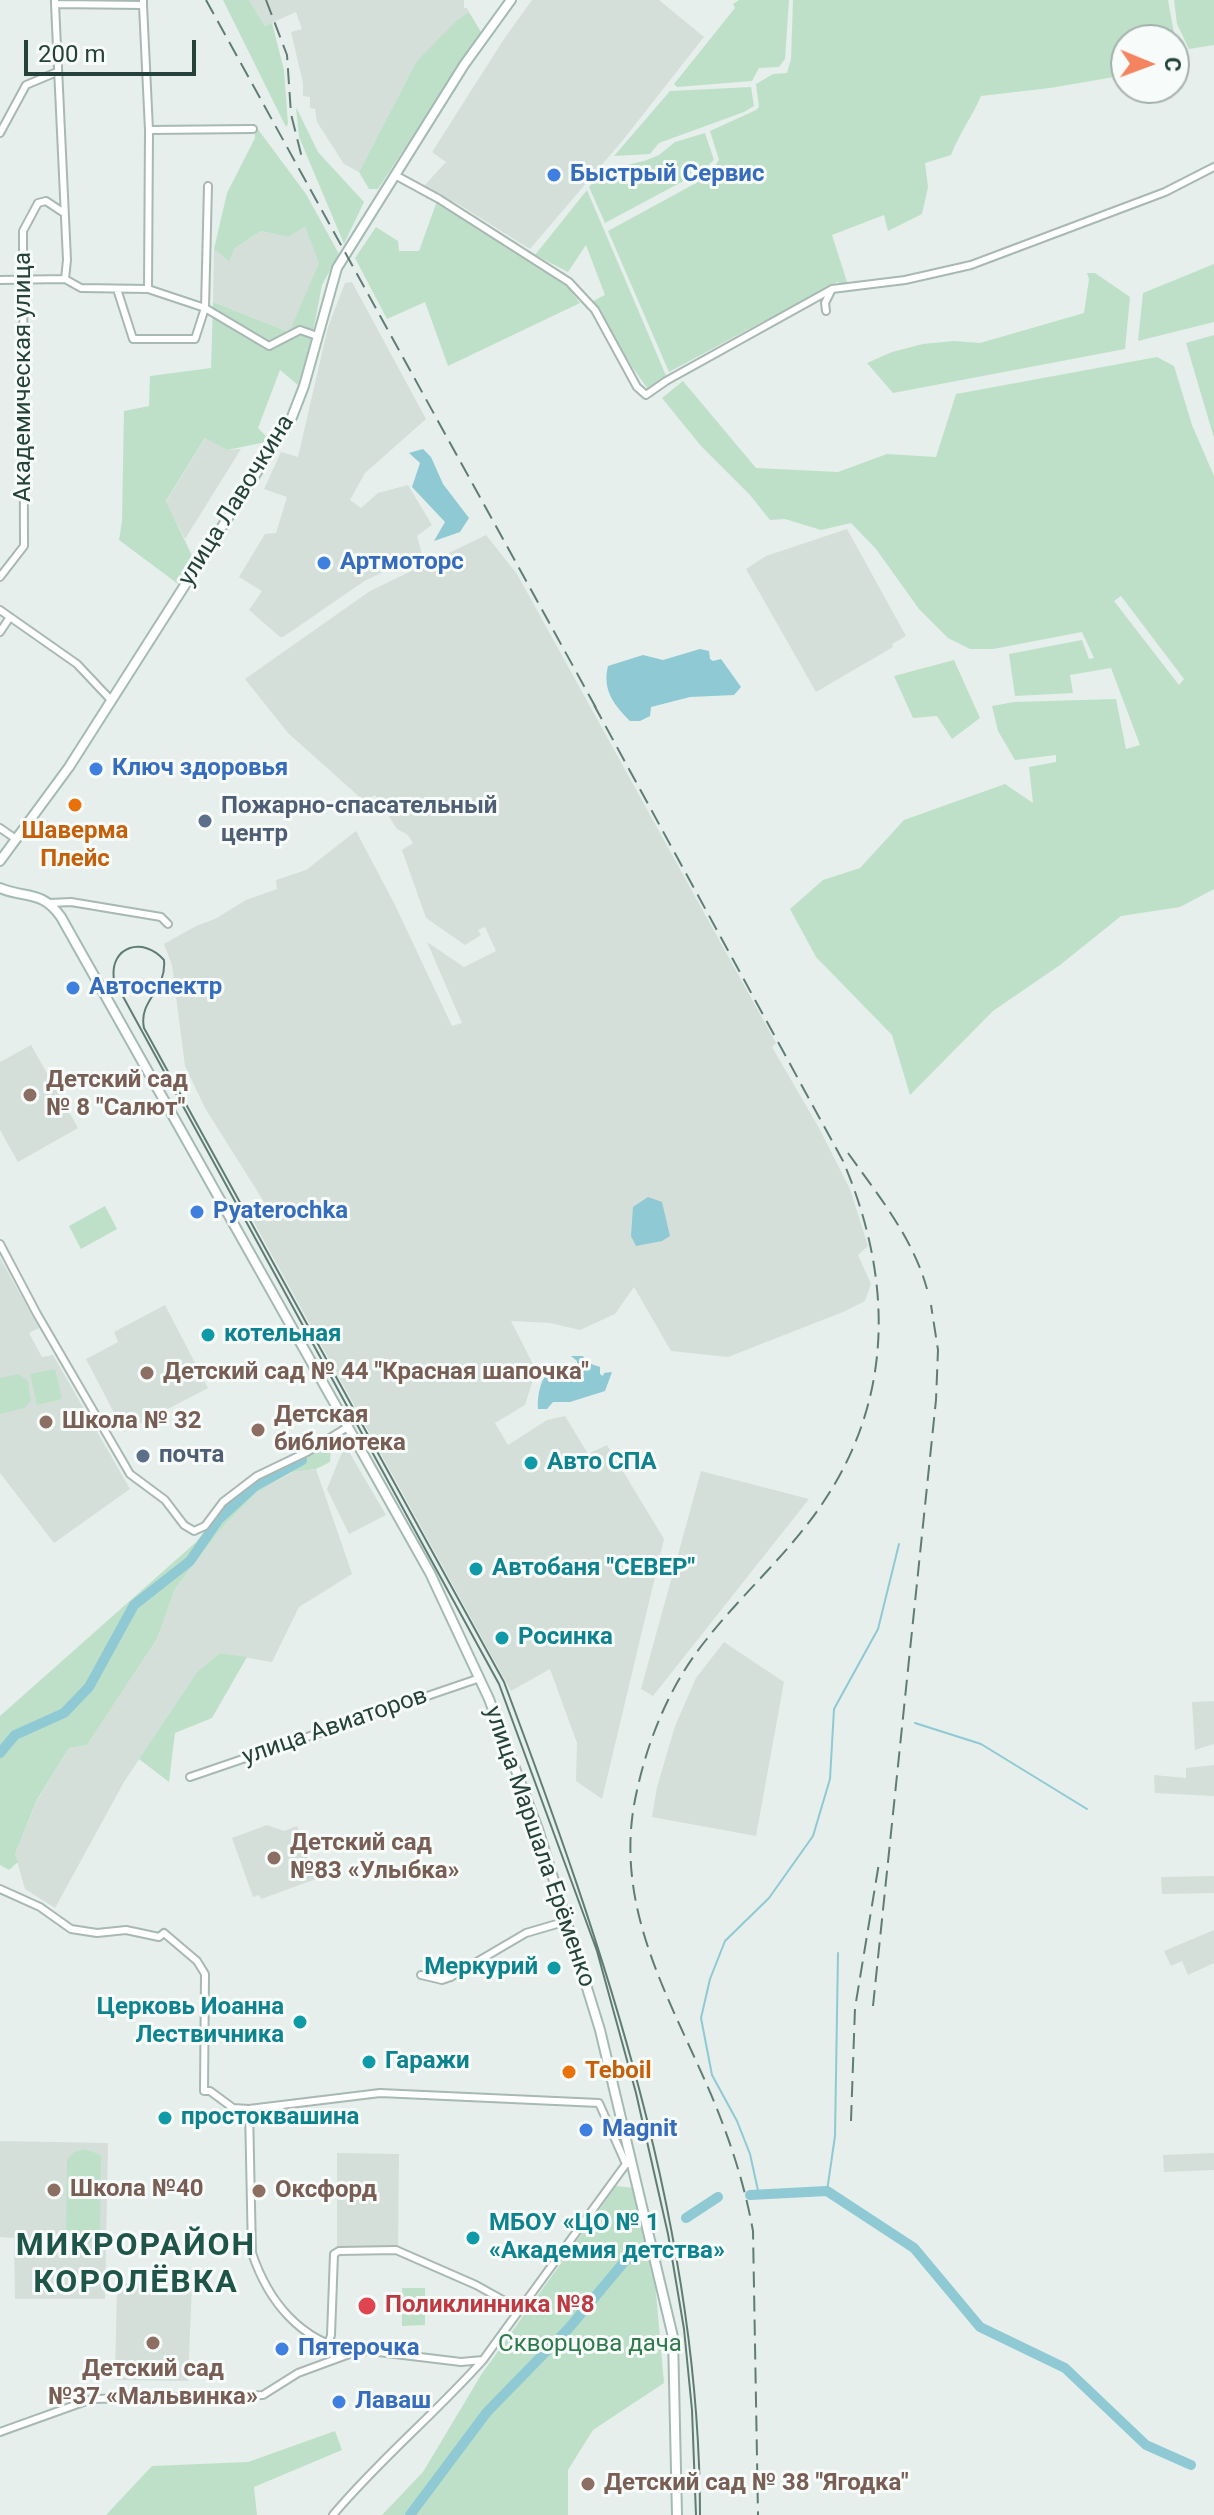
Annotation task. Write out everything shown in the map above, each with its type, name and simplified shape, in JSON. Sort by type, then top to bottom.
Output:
[{"type":"main road","name":"улица Лавочкина","points":[[0,861],[69,767],[292,417],[304,386],[337,268],[464,65],[511,0]]},
{"type":"main road","points":[[0,888],[36,895],[50,903]]},
{"type":"main road","name":"улица Маршала Ерёменко","points":[[50,903],[179,1139],[430,1573],[480,1678],[538,1829],[600,2030],[673,2337],[677,2515]]},
{"type":"street","name":"Академическая улица","points":[[65,279],[55,2],[143,3]]},
{"type":"street","points":[[143,3],[149,130],[148,289]]},
{"type":"street","points":[[0,133],[26,85],[57,72]]},
{"type":"street","points":[[149,130],[253,129]]},
{"type":"street","points":[[395,175],[439,199],[569,282],[595,310],[637,387],[646,395],[832,289],[905,280],[971,265],[1165,192],[1214,167]]},
{"type":"street","points":[[117,289],[133,339],[195,339],[205,308],[208,186]]},
{"type":"street","name":"Академическая улица","points":[[0,577],[24,546],[23,231],[38,203],[46,201],[64,213]]},
{"type":"street","points":[[0,280],[65,279],[81,288],[148,289],[205,308],[269,346],[300,330],[317,336]]},
{"type":"street","points":[[826,311],[825,303],[832,289]]},
{"type":"street","points":[[0,610],[77,664],[110,699]]},
{"type":"street","points":[[0,632],[10,617]]},
{"type":"street","points":[[0,828],[16,839]]},
{"type":"street","points":[[50,903],[71,902],[161,917],[168,924]]},
{"type":"street","points":[[0,1244],[130,1474],[165,1500],[184,1525],[194,1531],[205,1526],[223,1502],[257,1476],[307,1452],[346,1428]]},
{"type":"street","name":"улица Авиаторов","points":[[190,1777],[480,1678]]},
{"type":"street","points":[[0,1889],[40,1907],[71,1929],[97,1933],[126,1930],[159,1937],[164,1933],[197,1961],[205,1974],[204,2091],[210,2091],[233,2108],[249,2109],[380,2093],[599,2103],[630,2164],[483,2360],[333,2515]]},
{"type":"street","points":[[421,1975],[442,1980],[451,1977],[526,1933],[567,1921]]},
{"type":"street","points":[[249,2109],[252,2253],[259,2273],[272,2298],[295,2323],[328,2345],[355,2352]]},
{"type":"street","points":[[328,2345],[334,2254],[339,2251],[396,2250],[476,2285],[521,2310]]},
{"type":"street","points":[[0,2432],[92,2399],[263,2395],[298,2373],[355,2352],[370,2351],[461,2362],[483,2360]]},
{"type":"shaded area","points":[[249,0],[464,0],[464,8],[469,12],[416,62],[359,172],[344,164],[317,122],[315,109],[310,108],[310,97],[303,96],[291,32],[302,29],[296,12],[265,26]]},
{"type":"shaded area","points":[[532,0],[659,0],[704,37],[623,140],[530,249],[458,204],[423,187],[446,162],[432,152]]},
{"type":"shaded area","points":[[305,227],[320,263],[289,332],[213,302],[214,249],[229,260],[235,248],[261,231],[288,237]]},
{"type":"shaded area","points":[[352,282],[426,419],[365,473],[350,500],[361,508],[378,493],[408,485],[432,525],[417,536],[422,554],[366,580],[280,637],[249,610],[262,591],[239,577],[265,534],[276,533],[287,497],[264,489],[281,452],[298,457],[328,327],[345,283]]},
{"type":"shaded area","points":[[206,437],[227,450],[241,449],[185,539],[166,502]]},
{"type":"shaded area","points":[[847,529],[906,636],[892,644],[893,647],[816,692],[746,569],[766,556]]},
{"type":"shaded area","points":[[486,535],[517,574],[776,1043],[772,1047],[850,1189],[868,1246],[858,1255],[871,1284],[865,1301],[728,1357],[671,1351],[634,1287],[615,1314],[580,1330],[550,1323],[511,1321],[536,1370],[525,1405],[495,1423],[508,1445],[547,1420],[565,1416],[588,1454],[607,1445],[664,1539],[602,1799],[576,1781],[577,1743],[550,1669],[511,1691],[250,1215],[266,1205],[205,1108],[185,1066],[172,965],[164,944],[246,900],[277,889],[276,880],[306,870],[356,831],[452,1026],[462,1023],[427,942],[464,967],[496,951],[485,927],[478,930],[481,935],[465,945],[426,918],[402,850],[413,843],[408,835],[397,829],[375,795],[364,801],[288,733],[245,679],[370,591]]},
{"type":"shaded area","name":"Детский сад № 8 \"Салют\"","points":[[31,1045],[78,1128],[18,1162],[0,1130],[0,1062]]},
{"type":"shaded area","name":"Школа № 32","points":[[0,1258],[39,1328],[29,1333],[42,1357],[53,1355],[130,1489],[54,1543],[0,1473]]},
{"type":"shaded area","name":"Детский сад № 44 \"Красная шапочка\"","points":[[165,1305],[208,1388],[124,1432],[86,1359],[118,1342],[114,1332]]},
{"type":"shaded area","points":[[345,1445],[386,1515],[349,1534],[327,1489]]},
{"type":"shaded area","points":[[316,1469],[352,1574],[299,1607],[272,1662],[220,1653],[197,1672],[124,1782],[55,1908],[25,1889],[15,1854],[37,1801],[69,1748],[87,1745],[157,1639],[175,1589],[220,1530],[256,1493],[293,1472]]},
{"type":"shaded area","points":[[701,1471],[809,1499],[653,1696],[641,1689]]},
{"type":"shaded area","points":[[724,1642],[784,1682],[756,1836],[652,1817],[657,1787],[675,1726],[696,1678]]},
{"type":"shaded area","points":[[1214,1701],[1214,1744],[1195,1750],[1192,1702]]},
{"type":"shaded area","points":[[1214,1765],[1214,1796],[1155,1793],[1154,1775],[1186,1778],[1186,1768]]},
{"type":"shaded area","name":"Детский сад №83 «Улыбка»","points":[[267,1825],[284,1831],[297,1826],[316,1879],[261,1899],[259,1895],[253,1897],[232,1838]]},
{"type":"shaded area","points":[[1214,1876],[1214,1893],[1162,1894],[1161,1877]]},
{"type":"shaded area","points":[[1214,1930],[1214,1963],[1188,1975],[1182,1961],[1171,1966],[1164,1951]]},
{"type":"shaded area","name":"Школа №40","points":[[0,2141],[108,2143],[105,2299],[15,2299],[14,2238],[0,2237]]},
{"type":"shaded area","points":[[337,2153],[399,2154],[398,2248],[337,2248]]},
{"type":"shaded area","points":[[1214,2153],[1214,2170],[1164,2172],[1163,2155]]},
{"type":"shaded area","name":"Детский сад №37 «Мальвинка»","points":[[117,2283],[192,2284],[188,2381],[115,2380]]},
{"type":"green space","points":[[223,0],[249,0],[265,26],[272,23],[284,70],[286,127]]},
{"type":"green space","points":[[739,0],[789,0],[785,59],[779,67],[759,68],[752,81],[677,87],[674,84]]},
{"type":"green space","points":[[793,0],[1168,0],[1172,24],[1110,24],[1110,78],[981,96],[951,155],[925,163],[928,187],[922,214],[888,231],[884,215],[832,235],[848,285],[837,282],[772,323],[764,321],[669,372],[608,231],[707,177],[719,160],[710,131],[756,110],[759,107],[756,84],[773,74],[787,73],[791,59]]},
{"type":"green space","points":[[1174,0],[1214,0],[1214,45],[1190,49],[1190,24],[1177,24]]},
{"type":"green space","points":[[469,12],[481,32],[378,189],[369,189],[359,172],[416,62]]},
{"type":"green space","points":[[751,87],[754,106],[744,112],[659,143],[650,154],[614,156],[670,91]]},
{"type":"green space","points":[[296,107],[318,152],[364,202],[344,244],[299,137]]},
{"type":"green space","points":[[254,124],[306,194],[339,254],[322,285],[309,353],[299,386],[280,370],[258,428],[271,441],[227,450],[205,438],[166,501],[195,562],[178,584],[119,540],[124,411],[149,406],[150,376],[211,368],[213,302],[289,332],[319,263],[305,227],[288,237],[261,231],[235,248],[229,261],[214,249],[227,193],[255,138]]},
{"type":"green space","points":[[705,133],[714,160],[702,171],[605,223],[589,187],[602,171],[644,161],[659,155],[675,142]]},
{"type":"green space","points":[[587,190],[667,378],[648,389],[593,301],[605,295],[586,245],[568,272],[535,255]]},
{"type":"green space","points":[[437,201],[568,287],[580,303],[448,366],[425,302],[387,319],[355,258],[376,227],[398,241],[399,251],[419,251]]},
{"type":"green space","points":[[1214,264],[1214,322],[1138,341],[1143,293]]},
{"type":"green space","points":[[1087,273],[1095,273],[1130,297],[1125,349],[893,393],[867,363],[923,344],[954,341],[980,343],[1084,313],[1089,279]]},
{"type":"green space","points":[[1214,335],[1214,438],[1186,343]]},
{"type":"green space","points":[[1157,357],[1174,366],[1192,425],[1214,476],[1214,889],[1180,907],[1121,916],[1060,965],[993,1011],[910,1095],[892,1035],[816,957],[790,909],[823,880],[860,868],[904,820],[1005,784],[1033,803],[1029,767],[1056,762],[1056,755],[1015,760],[998,731],[992,706],[1014,702],[1116,699],[1126,749],[1140,745],[1111,668],[1070,675],[1073,693],[1015,696],[1009,654],[1082,640],[1089,659],[1094,658],[1082,632],[993,649],[970,649],[948,638],[919,609],[876,549],[851,523],[821,530],[785,519],[770,520],[750,495],[701,446],[662,398],[683,381],[756,468],[838,472],[887,454],[936,457],[956,394]],"holes":[[[1121,596],[1184,679],[1179,685],[1114,601]]]},
{"type":"green space","points":[[954,660],[980,718],[952,739],[937,716],[913,718],[894,676]]},
{"type":"green space","points":[[105,1206],[117,1229],[81,1249],[69,1226]]},
{"type":"green space","points":[[55,1369],[62,1399],[37,1405],[30,1374]]},
{"type":"green space","points":[[18,1374],[28,1381],[31,1401],[24,1408],[0,1414],[0,1378]]},
{"type":"green space","points":[[331,1445],[330,1462],[316,1469],[292,1472],[256,1493],[220,1530],[175,1589],[157,1639],[87,1745],[69,1748],[37,1800],[15,1854],[18,1862],[9,1870],[0,1865],[0,1716],[195,1543],[230,1501],[261,1476]]},
{"type":"green space","points":[[220,1653],[247,1657],[212,1718],[175,1733],[169,1782],[139,1759],[197,1672]]},
{"type":"green space","points":[[85,2149],[101,2155],[100,2236],[84,2246],[74,2244],[66,2232],[67,2160],[74,2152]]},
{"type":"green space","name":"Скворцова дача","points":[[616,2186],[635,2188],[654,2271],[664,2383],[593,2430],[568,2470],[568,2515],[382,2515],[423,2472],[481,2375]]},
{"type":"green space","points":[[402,2288],[425,2288],[425,2325],[402,2326]]},
{"type":"green space","points":[[335,2431],[342,2450],[254,2487],[257,2515],[106,2515],[152,2466],[248,2462]]},
{"type":"water","points":[[423,449],[431,457],[443,484],[469,518],[460,532],[434,541],[445,522],[412,487],[420,463],[409,453]]},
{"type":"water","points":[[700,649],[709,651],[713,661],[721,659],[741,687],[734,695],[690,697],[651,707],[650,716],[640,721],[630,721],[614,703],[608,690],[608,666],[643,655],[663,660]]},
{"type":"water","points":[[648,1197],[662,1202],[670,1236],[662,1241],[636,1246],[631,1236],[633,1207]]},
{"type":"water","points":[[571,1356],[583,1356],[587,1366],[600,1367],[603,1376],[612,1372],[605,1391],[570,1402],[553,1402],[547,1409],[538,1409],[538,1396],[548,1372],[559,1367],[564,1372],[577,1368],[577,1361]]},
{"type":"waterway","points":[[0,1753],[15,1735],[64,1713],[89,1687],[134,1605],[190,1561],[219,1519],[255,1486],[302,1460]]},
{"type":"waterway","points":[[759,2195],[750,2154],[737,2121],[712,2075],[701,2018],[710,1979],[725,1941],[769,1898],[813,1836],[830,1779],[834,1709],[878,1629],[899,1544]]},
{"type":"waterway","points":[[915,1723],[981,1744],[1087,1809]]},
{"type":"waterway","points":[[827,2191],[835,2136],[838,1953]]},
{"type":"waterway","points":[[750,2195],[827,2191],[914,2248],[980,2327],[1065,2368],[1146,2445],[1191,2465]]},
{"type":"waterway","points":[[686,2218],[718,2197]]},
{"type":"waterway","points":[[410,2515],[487,2412],[569,2328],[624,2262],[647,2245]]},
{"type":"tram line","points":[[696,2515],[692,2410],[684,2329],[668,2234],[636,2093],[597,1951],[499,1684],[114,980],[117,959],[129,948],[147,948],[164,960],[161,980],[145,1010],[144,1028],[504,1682],[541,1783],[610,1987],[640,2090],[664,2195],[683,2300],[696,2407],[700,2515]]},
{"type":"railway","points":[[206,0],[600,715]]},
{"type":"railway","points":[[266,0],[287,55],[291,114],[302,158]]},
{"type":"railway","points":[[594,705],[843,1161],[871,1249],[877,1293],[878,1337],[873,1381],[862,1424],[845,1466],[807,1525],[720,1623],[680,1677],[660,1718],[645,1761],[634,1805],[630,1846],[633,1885],[652,1960],[727,2135],[753,2231],[758,2515]]},
{"type":"railway","points":[[848,1153],[904,1235],[927,1289]]},
{"type":"railway","points":[[873,2006],[936,1400],[938,1350],[931,1305]]},
{"type":"railway","points":[[851,2121],[855,2008],[879,1863]]},
{"type":"place","name":"Быстрый Сервис","points":[[554,175]]},
{"type":"place","name":"Артмоторс","points":[[324,563]]},
{"type":"place","name":"Ключ здоровья","points":[[96,769]]},
{"type":"place","name":"Шаверма Плейс","points":[[75,805]]},
{"type":"place","name":"Пожарно-спасательный центр","points":[[205,821]]},
{"type":"place","name":"Автоспектр","points":[[73,988]]},
{"type":"place","name":"Детский сад № 8 \"Салют\"","points":[[30,1095]]},
{"type":"place","name":"Pyaterochka","points":[[197,1212]]},
{"type":"place","name":"котельная","points":[[208,1335]]},
{"type":"place","name":"Детский сад № 44 \"Красная шапочка\"","points":[[147,1373]]},
{"type":"place","name":"Школа № 32","points":[[46,1422]]},
{"type":"place","name":"Детская библиотека","points":[[258,1430]]},
{"type":"place","name":"почта","points":[[143,1456]]},
{"type":"place","name":"Авто СПА","points":[[531,1463]]},
{"type":"place","name":"Автобаня \"СЕВЕР\"","points":[[476,1569]]},
{"type":"place","name":"Росинка","points":[[502,1638]]},
{"type":"place","name":"Детский сад №83 «Улыбка»","points":[[274,1858]]},
{"type":"place","name":"Меркурий","points":[[554,1968]]},
{"type":"place","name":"Церковь Иоанна Лествичника","points":[[300,2022]]},
{"type":"place","name":"Гаражи","points":[[369,2062]]},
{"type":"place","name":"Teboil","points":[[569,2072]]},
{"type":"place","name":"простоквашина","points":[[165,2118]]},
{"type":"place","name":"Magnit","points":[[586,2130]]},
{"type":"place","name":"Школа №40","points":[[54,2190]]},
{"type":"place","name":"Оксфорд","points":[[259,2191]]},
{"type":"place","name":"МБОУ «ЦО № 1 «Академия детства»","points":[[473,2238]]},
{"type":"place","name":"Поликлинника №8","points":[[367,2306]]},
{"type":"place","name":"Детский сад №37 «Мальвинка»","points":[[153,2343]]},
{"type":"place","name":"Пятерочка","points":[[282,2349]]},
{"type":"place","name":"Лаваш","points":[[339,2402]]},
{"type":"place","name":"Детский сад № 38 \"Ягодка\"","points":[[588,2484]]},
{"type":"district","name":"МИКРОРАЙОН КОРОЛЁВКА","points":[[136,2266]]}]
